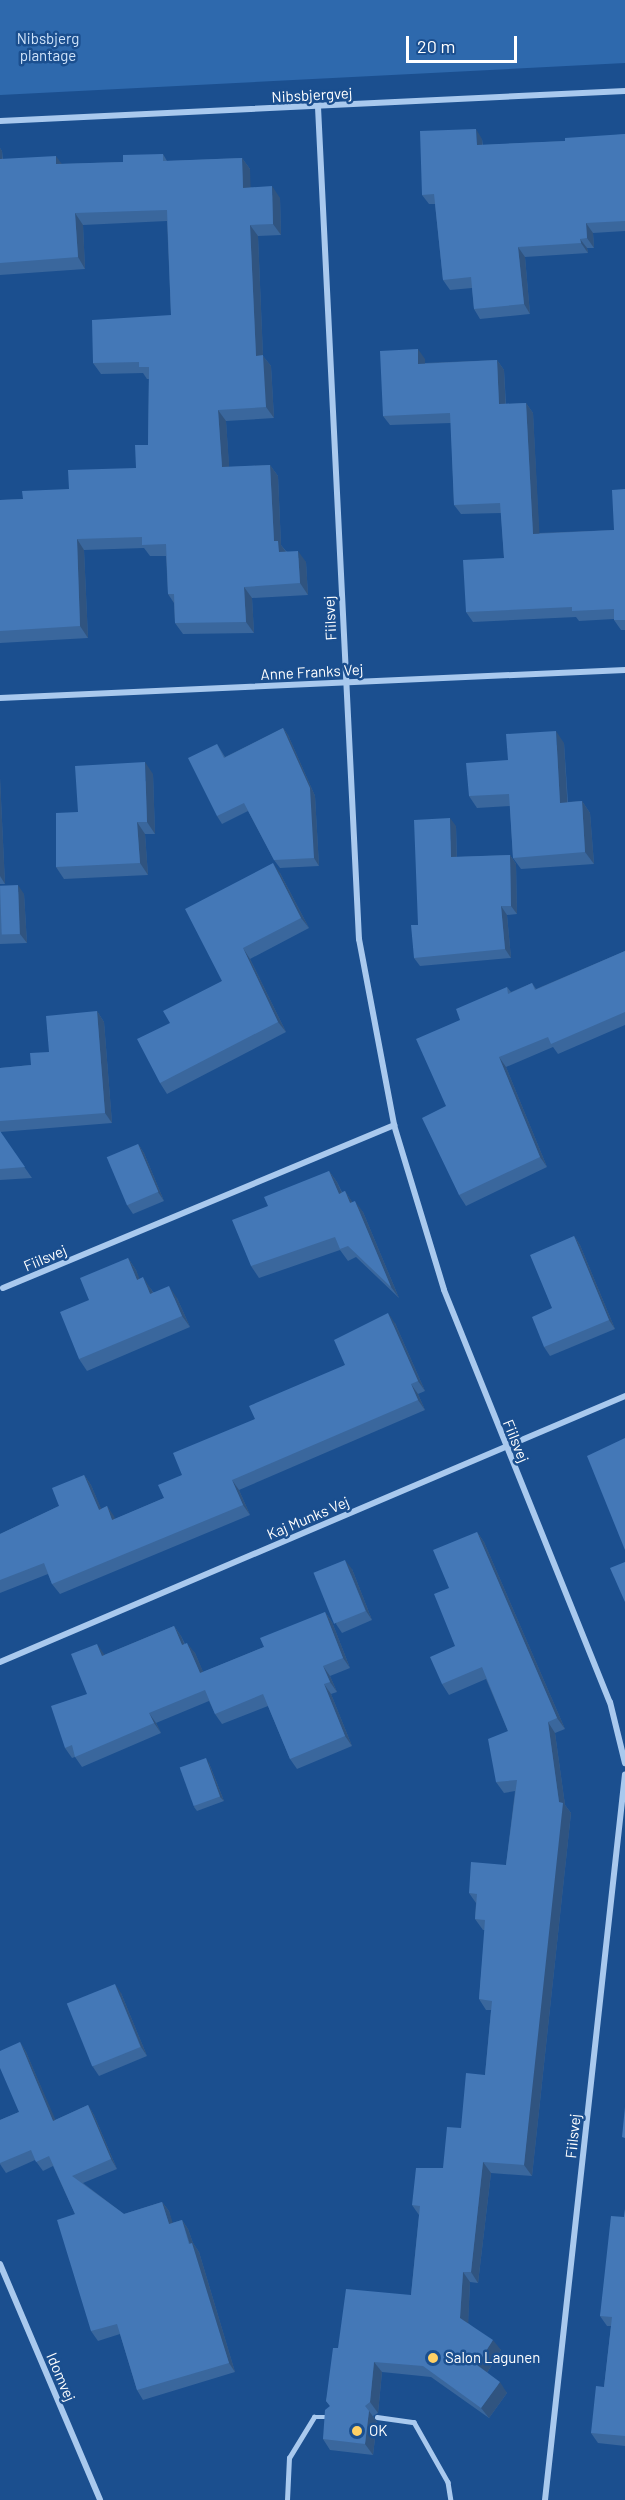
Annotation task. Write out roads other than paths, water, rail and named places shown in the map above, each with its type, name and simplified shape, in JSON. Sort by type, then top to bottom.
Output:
[{"type":"street","name":"Nibsbjergvej","points":[[0,121],[625,91]]},
{"type":"street","name":"Fiilsvej","points":[[318,107],[359,939],[394,1125],[444,1290],[610,1702],[625,1763]]},
{"type":"street","name":"Anne Franks Vej","points":[[0,698],[625,670]]},
{"type":"street","name":"Fiilsvej","points":[[3,1288],[394,1125]]},
{"type":"street","name":"Kaj Munks Vej","points":[[0,1662],[625,1396]]},
{"type":"street","name":"Fiilsvej","points":[[545,2500],[625,1774]]},
{"type":"street","name":"Idomvej","points":[[0,2264],[100,2500]]},
{"type":"lane","points":[[286,2500],[289,2458],[314,2417],[333,2416]]},
{"type":"lane","points":[[377,2418],[414,2422],[448,2482],[451,2500]]},
{"type":"place","name":"Salon Lagunen","points":[[433,2358]]},
{"type":"place","name":"OK","points":[[357,2431]]},
{"type":"park label","name":"Nibsbjerg plantage","points":[[48,46]]}]
